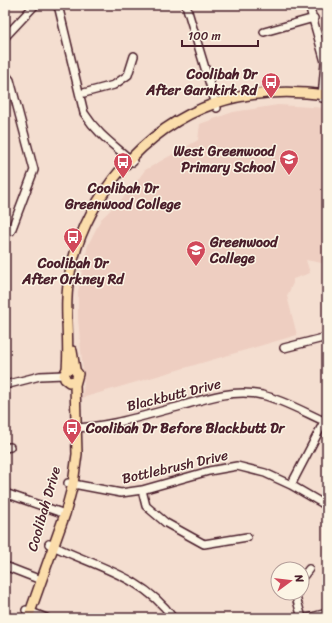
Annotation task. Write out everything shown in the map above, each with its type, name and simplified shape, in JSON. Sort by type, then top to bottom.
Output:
[{"type":"main road","name":"Coolibah Drive","points":[[27,615],[62,513],[71,483],[77,454],[69,375],[71,340],[70,306],[78,261],[90,228],[103,202],[132,161],[166,134],[216,106],[272,97],[324,97]]},
{"type":"street","points":[[5,37],[35,5]]},
{"type":"street","points":[[56,5],[59,9],[84,113],[92,126],[106,140],[132,161]]},
{"type":"street","points":[[186,5],[216,106]]},
{"type":"street","points":[[309,5],[326,62],[324,97]]},
{"type":"street","points":[[264,32],[314,18]]},
{"type":"street","points":[[80,94],[114,85],[128,75],[134,56]]},
{"type":"street","points":[[5,74],[10,80],[34,170],[10,231],[5,232]]},
{"type":"street","points":[[284,348],[327,337]]},
{"type":"street","points":[[5,385],[40,376],[69,375]]},
{"type":"street","name":"Blackbutt Drive","points":[[75,428],[114,424],[219,395],[239,394],[262,395],[326,419]]},
{"type":"street","points":[[291,484],[326,419]]},
{"type":"street","name":"Bottlebrush Drive","points":[[71,483],[115,493],[142,490],[209,471],[237,466],[265,473],[291,484],[327,506]]},
{"type":"street","points":[[142,490],[146,506],[166,523],[204,544],[246,537]]},
{"type":"street","points":[[5,493],[62,513]]},
{"type":"street","points":[[51,545],[124,576],[150,593],[174,618]]},
{"type":"street","points":[[5,566],[39,579]]},
{"type":"street","points":[[297,601],[302,618]]},
{"type":"street","points":[[308,618],[327,613]]},
{"type":"street","points":[[27,615],[46,618]]},
{"type":"shaded area","name":"Greenwood College","points":[[278,105],[327,108],[327,264],[306,260],[310,273],[293,279],[293,283],[287,296],[297,335],[82,398],[84,383],[78,318],[78,292],[88,245],[101,219],[129,192],[145,170],[198,140],[200,124],[233,112]]},
{"type":"place","name":"Coolibah Dr After Garnkirk Rd","points":[[271,99]]},
{"type":"place","name":"West Greenwood Primary School","points":[[289,176]]},
{"type":"place","name":"Coolibah Dr Greenwood College","points":[[123,179]]},
{"type":"place","name":"Coolibah Dr After Orkney Rd","points":[[73,254]]},
{"type":"place","name":"Greenwood College","points":[[196,267]]},
{"type":"place","name":"Coolibah Dr Before Blackbutt Dr","points":[[72,445]]}]
